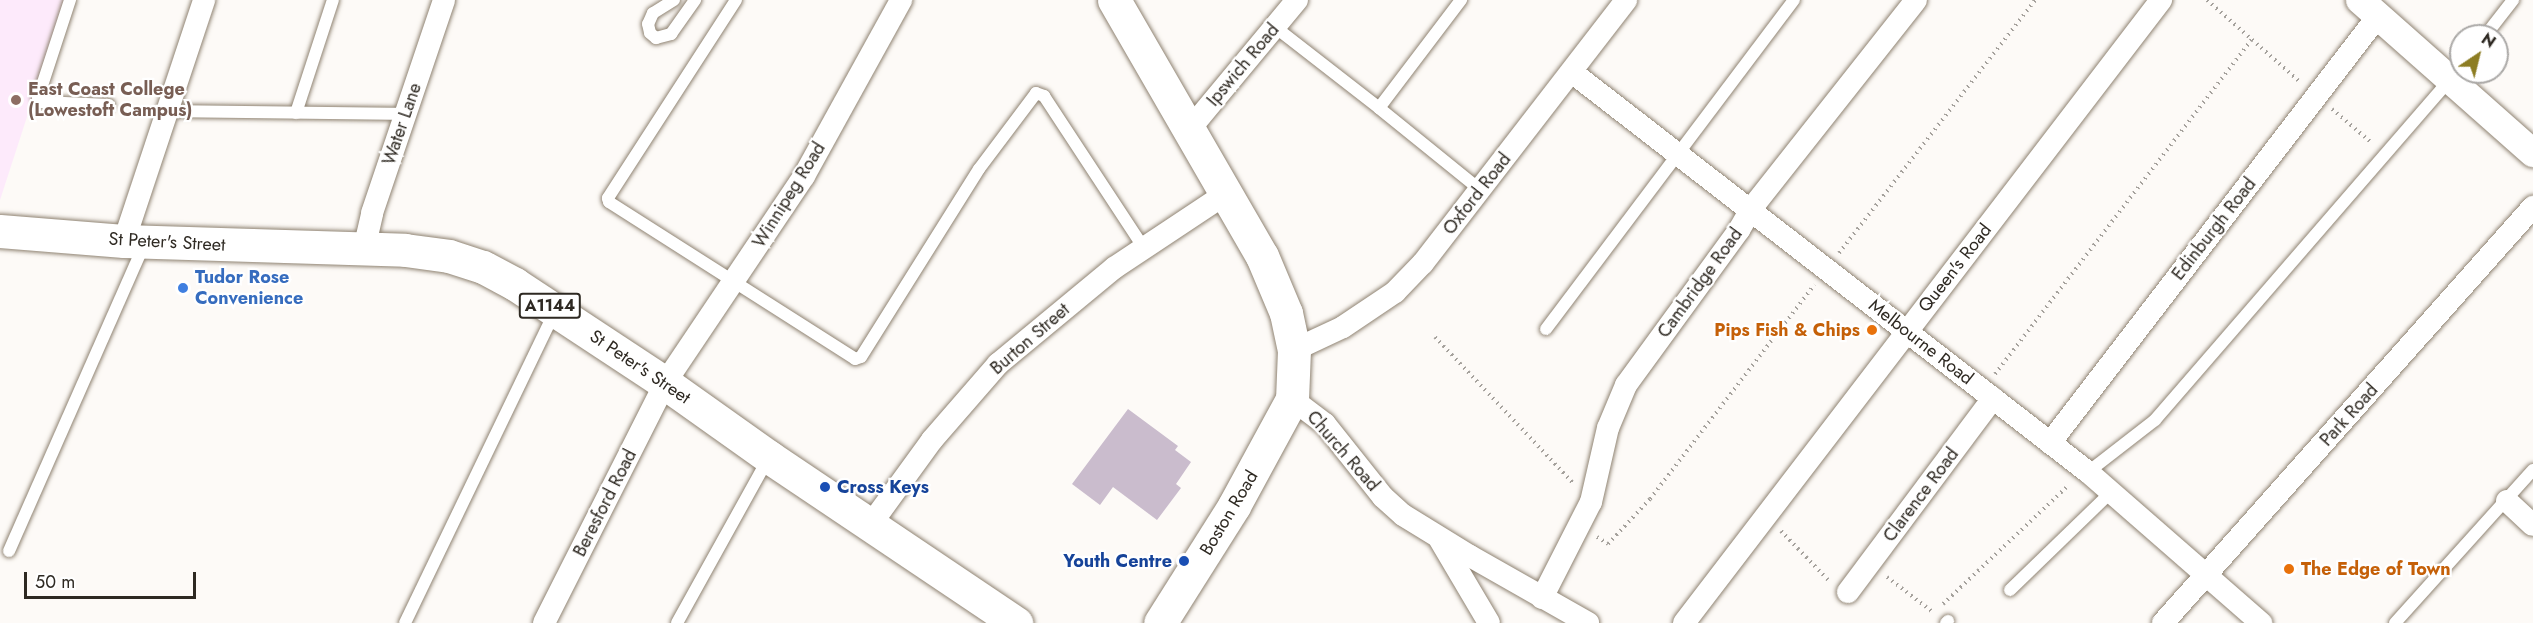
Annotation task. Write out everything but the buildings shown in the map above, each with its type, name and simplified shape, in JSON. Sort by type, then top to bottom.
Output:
[{"type":"main road","name":"Church Road","points":[[1114,0],[1262,256],[1286,313],[1294,350],[1292,399]]},
{"type":"main road","name":"St Peter's Street","points":[[0,231],[135,241],[405,250],[458,258],[483,267],[515,284],[665,383],[769,457],[871,524],[999,618]]},
{"type":"main road","name":"Boston Road","points":[[1160,623],[1234,506],[1292,399]]},
{"type":"street","points":[[135,241],[168,111],[204,0]]},
{"type":"street","name":"Water Lane","points":[[364,249],[372,213],[444,0]]},
{"type":"street","name":"Winnipeg Road","points":[[665,383],[804,176],[901,0]]},
{"type":"street","name":"Ipswich Road","points":[[1189,130],[1297,0]]},
{"type":"street","name":"Oxford Road","points":[[1294,350],[1343,327],[1395,292],[1423,264],[1479,189],[1573,72],[1626,0]]},
{"type":"street","name":"Cambridge Road","points":[[1542,598],[1591,502],[1608,428],[1626,385],[1739,230],[1751,209],[1916,0]]},
{"type":"street","name":"Queen's Road","points":[[1684,623],[2161,0]]},
{"type":"street","points":[[2367,5],[2449,68]]},
{"type":"street","name":"Edinburgh Road","points":[[2050,442],[2317,96],[2367,5]]},
{"type":"street","name":"Melbourne Road","points":[[1573,72],[2050,442],[2112,492],[2261,623]]},
{"type":"street","points":[[2467,84],[2533,153]]},
{"type":"street","name":"Burton Street","points":[[871,524],[932,440],[998,364],[1143,247],[1227,193]]},
{"type":"street","name":"Park Road","points":[[2163,623],[2533,207]]},
{"type":"street","name":"Beresford Road","points":[[544,623],[665,383]]},
{"type":"street","name":"Clarence Road","points":[[1848,592],[1988,394]]},
{"type":"street","name":"Church Road","points":[[1292,399],[1325,424],[1383,497],[1403,515],[1588,623]]},
{"type":"street","points":[[2507,501],[2533,525]]},
{"type":"street","points":[[1440,538],[1489,623]]},
{"type":"lane","points":[[70,0],[38,98],[42,102],[109,105]]},
{"type":"lane","points":[[296,113],[333,0]]},
{"type":"lane","points":[[674,0],[654,14],[648,24],[650,33],[656,38],[671,34],[695,0]]},
{"type":"lane","points":[[736,0],[608,198],[609,202],[855,359],[861,357],[979,169],[1036,93],[1039,93],[1143,247]]},
{"type":"lane","points":[[1379,108],[1461,0]]},
{"type":"lane","points":[[1546,329],[1677,152],[1794,0]]},
{"type":"lane","points":[[2494,24],[2513,0]]},
{"type":"lane","points":[[1275,27],[1479,189]]},
{"type":"lane","points":[[2086,471],[2155,420],[2384,153],[2449,81]]},
{"type":"lane","points":[[168,111],[406,114]]},
{"type":"lane","points":[[9,551],[135,241]]},
{"type":"lane","points":[[405,623],[555,310]]},
{"type":"lane","points":[[677,623],[769,457]]},
{"type":"lane","points":[[2395,623],[2533,470]]},
{"type":"lane","points":[[2010,590],[2112,492]]},
{"type":"path","points":[[2207,0],[2384,153]]},
{"type":"path","points":[[1988,394],[2252,39]]},
{"type":"path","points":[[1435,337],[1591,502]]},
{"type":"path","points":[[1870,564],[1934,613],[2086,471]]},
{"type":"path","points":[[1766,515],[1835,587],[1848,592]]},
{"type":"shaded area","name":"East Coast College (Lowestoft Campus)","points":[[0,0],[65,0],[0,200]]},
{"type":"place","name":"East Coast College (Lowestoft Campus)","points":[[16,100]]},
{"type":"place","name":"Tudor Rose Convenience","points":[[183,288]]},
{"type":"place","name":"Pips Fish & Chips","points":[[1872,330]]},
{"type":"place","name":"Cross Keys","points":[[825,487]]},
{"type":"place","name":"Youth Centre","points":[[1184,561]]},
{"type":"place","name":"The Edge of Town","points":[[2289,569]]}]
